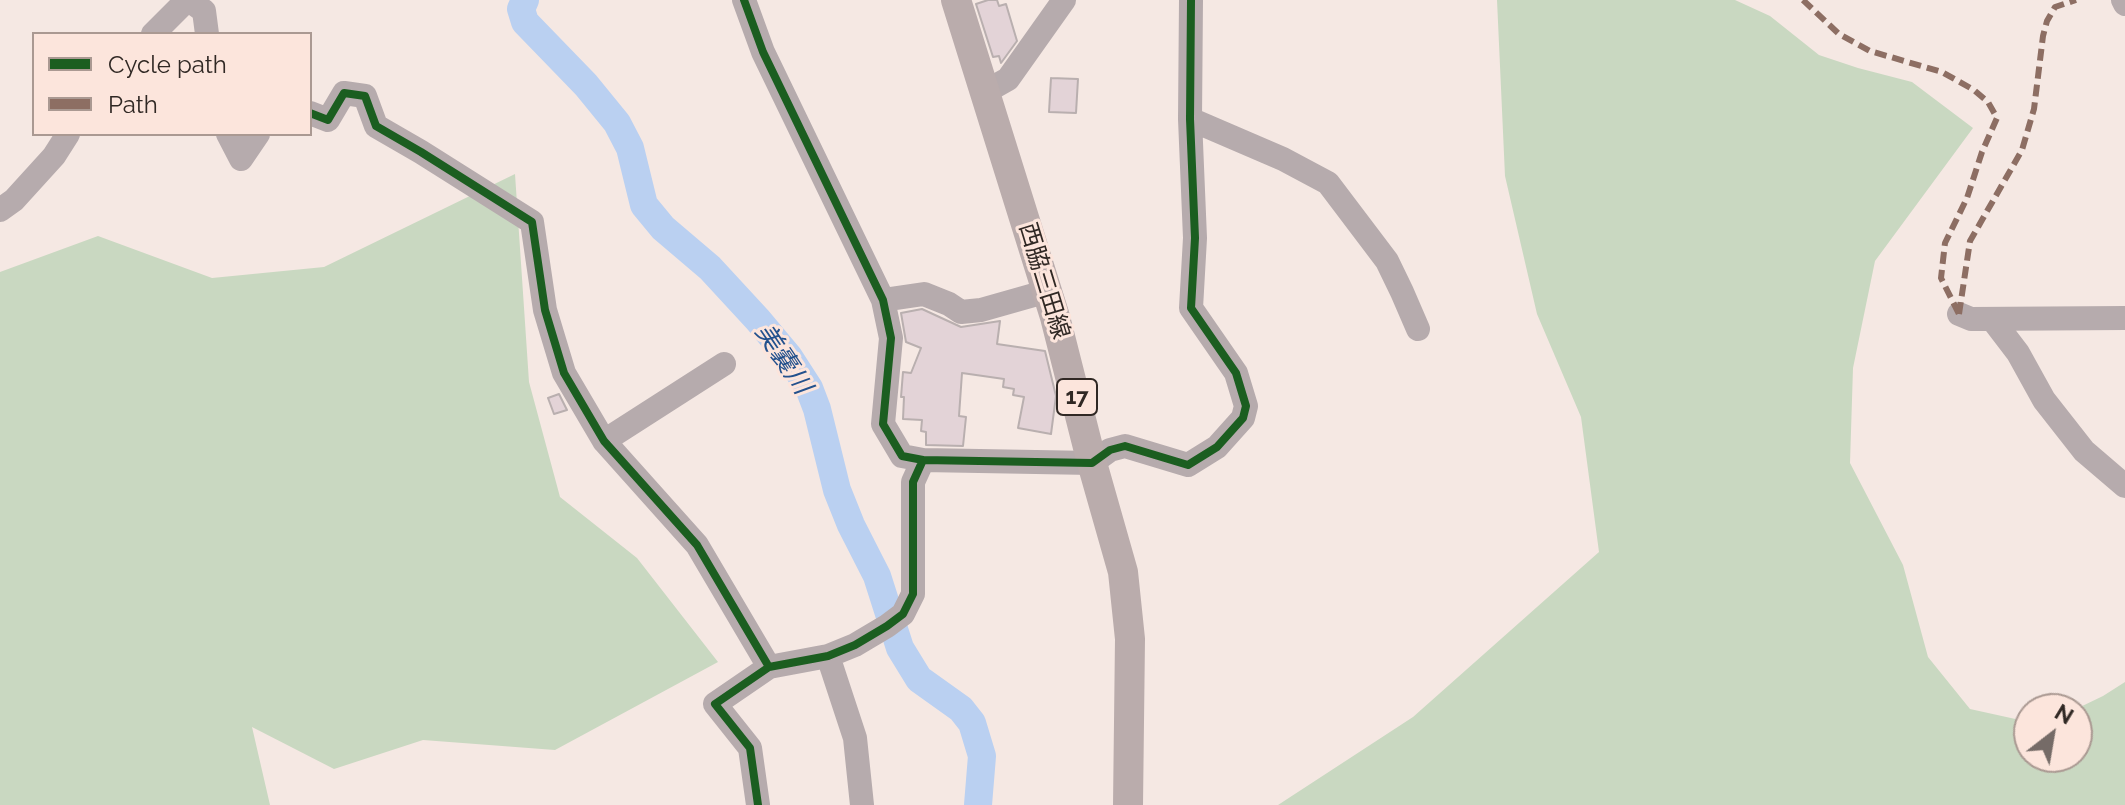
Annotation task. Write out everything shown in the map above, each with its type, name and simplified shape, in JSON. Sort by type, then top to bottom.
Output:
[{"type":"main road","name":"西脇三田線","points":[[956,0],[1048,291],[1123,572],[1130,639],[1128,805]]},
{"type":"street","points":[[155,32],[188,0],[204,11],[207,32]]},
{"type":"street","points":[[744,0],[763,52],[883,300],[891,338],[883,424],[902,456],[923,460],[1092,463],[1110,450],[1125,446],[1188,465],[1217,447],[1243,418],[1246,406],[1236,373],[1191,308],[1195,238],[1190,119],[1191,0]]},
{"type":"street","points":[[985,92],[1008,79],[1064,0]]},
{"type":"street","points":[[312,114],[328,120],[344,93],[365,96],[376,126],[532,222],[545,310],[564,373],[604,441],[697,545],[769,667]]},
{"type":"street","points":[[1190,119],[1283,159],[1328,183],[1387,261],[1418,329]]},
{"type":"street","points":[[0,210],[14,200],[54,156],[67,136]]},
{"type":"street","points":[[229,136],[241,159],[257,136]]},
{"type":"street","points":[[883,300],[924,294],[961,312],[981,310],[1048,291]]},
{"type":"street","points":[[1959,314],[1971,319],[2125,318]]},
{"type":"street","points":[[1992,319],[2018,353],[2044,400],[2084,451],[2125,486]]},
{"type":"street","points":[[604,441],[724,364]]},
{"type":"street","points":[[758,805],[750,748],[715,704],[769,667],[828,656],[855,645],[903,614],[913,594],[913,482],[923,460]]},
{"type":"street","points":[[828,656],[855,738],[862,805]]},
{"type":"green space","points":[[1497,0],[1735,0],[1770,16],[1819,55],[1912,82],[1973,128],[1875,261],[1853,368],[1850,463],[1903,565],[1928,657],[1970,709],[2013,718],[2013,773],[2093,773],[2093,701],[2125,682],[2125,805],[1278,805],[1413,717],[1599,552],[1581,417],[1537,314],[1505,176]]},
{"type":"green space","points":[[515,174],[529,382],[560,497],[637,558],[718,662],[555,750],[423,740],[334,769],[252,727],[270,805],[0,805],[0,272],[98,236],[212,278],[324,267]]},
{"type":"building","points":[[997,0],[999,6],[1006,4],[1017,41],[1001,63],[999,56],[993,57],[976,4]]},
{"type":"building","points":[[1051,78],[1078,79],[1076,113],[1049,112]]},
{"type":"building","points":[[922,309],[961,327],[1000,321],[997,344],[1045,351],[1056,396],[1051,434],[1018,428],[1024,397],[1013,395],[1014,389],[1003,387],[1004,379],[962,373],[959,416],[966,417],[963,446],[926,445],[926,432],[921,431],[922,420],[903,419],[904,397],[901,397],[903,372],[911,373],[921,348],[906,342],[901,313]]},
{"type":"building","points":[[559,394],[567,410],[554,414],[548,398]]},
{"type":"waterway","name":"美嚢川","points":[[525,0],[521,9],[525,22],[586,85],[617,123],[630,148],[644,205],[663,228],[710,268],[758,320],[789,357],[809,388],[837,490],[877,576],[900,648],[919,679],[961,709],[972,723],[982,756],[978,805]]},
{"type":"marked path","points":[[1803,0],[1839,34],[1870,51],[1942,72],[1974,90],[1988,102],[1997,118],[1967,198],[1945,243],[1941,278],[1959,314]]},
{"type":"marked path","points":[[1959,314],[1970,241],[2022,150],[2034,109],[2047,21],[2055,7],[2076,0]]},
{"type":"cycle path","points":[[744,0],[763,52],[883,300],[891,338],[883,424],[902,456],[923,460]]},
{"type":"cycle path","points":[[758,805],[750,748],[715,704],[769,667],[828,656],[855,645],[903,614],[913,594],[913,482],[923,460],[1092,463],[1110,450],[1125,446],[1188,465],[1217,447],[1243,418],[1246,406],[1236,373],[1191,308],[1195,238],[1190,119],[1191,0]]},
{"type":"cycle path","points":[[312,114],[328,120],[344,93],[365,96],[376,126],[532,222],[545,310],[564,373],[604,441],[697,545],[769,667]]}]
